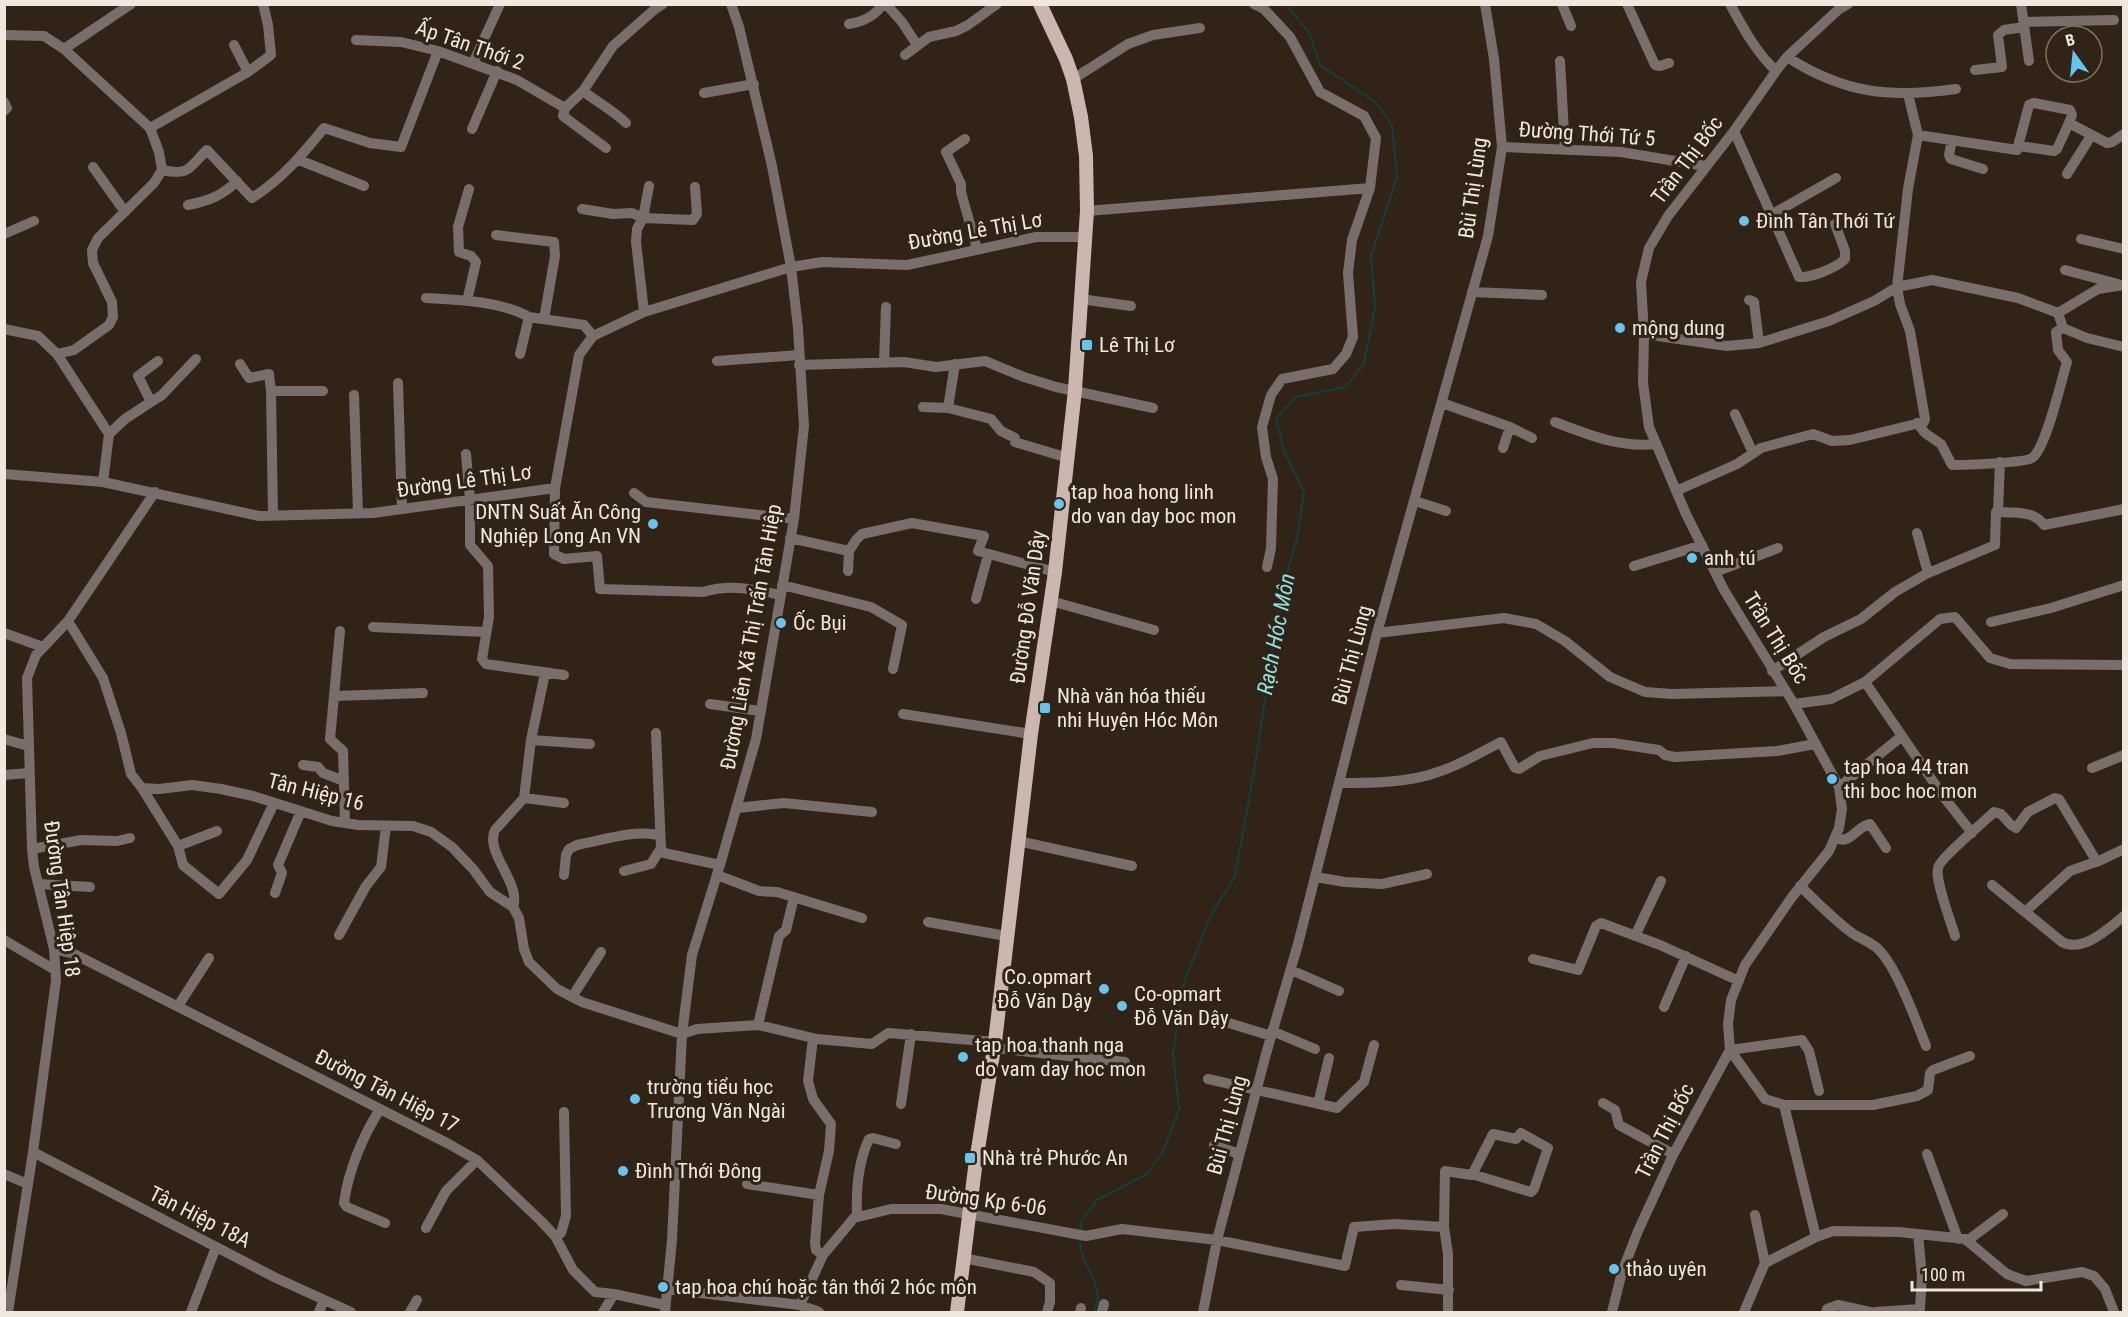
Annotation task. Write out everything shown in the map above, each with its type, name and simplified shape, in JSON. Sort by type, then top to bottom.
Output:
[{"type":"main road","name":"Đường Đỗ Văn Dậy","points":[[957,1312],[969,1213],[995,1045],[1031,734],[1055,572],[1075,390],[1087,211],[1086,156],[1073,79],[1040,4]]},
{"type":"street","points":[[64,50],[131,4]]},
{"type":"street","points":[[150,128],[248,72],[271,55],[263,4]]},
{"type":"street","points":[[473,63],[500,4]]},
{"type":"street","points":[[606,148],[563,116],[565,108],[583,91],[613,46],[663,4]]},
{"type":"street","name":"Đường Liên Xã Thị Trấn Tân Hiệp","points":[[665,1309],[682,1034],[692,955],[756,739],[794,519],[804,426],[798,328],[791,267],[754,84],[731,4]]},
{"type":"street","points":[[849,24],[859,23],[878,12],[884,4],[902,22],[917,45]]},
{"type":"street","points":[[905,55],[929,37],[956,31],[968,25],[997,4]]},
{"type":"street","points":[[1254,4],[1264,9],[1290,37],[1320,92],[1364,116],[1376,138],[1371,188],[1353,240],[1348,273],[1353,337],[1346,354],[1334,369],[1282,379],[1270,395],[1262,427],[1266,457],[1273,479],[1271,548],[1267,567]]},
{"type":"street","points":[[1562,4],[1571,26]]},
{"type":"street","points":[[1627,4],[1655,65],[1669,63]]},
{"type":"street","points":[[1730,4],[1753,43],[1776,71]]},
{"type":"street","name":"Trần Thị Bốc","points":[[1616,1312],[1622,1272],[1673,1154],[1730,1050],[1728,1024],[1731,1000],[1745,965],[1800,886],[1829,851],[1836,837],[1842,809],[1839,787],[1794,704],[1772,671],[1715,572],[1676,491],[1649,427],[1643,383],[1644,334],[1641,282],[1649,248],[1668,216],[1705,166],[1734,131],[1787,57],[1836,8],[1848,4]]},
{"type":"street","points":[[2021,4],[2028,62]]},
{"type":"street","name":"Bùi Thị Lùng","points":[[1203,1312],[1217,1240],[1239,1154],[1316,877],[1377,633],[1488,236],[1502,147],[1488,6]]},
{"type":"street","points":[[1975,70],[2002,67],[1998,35],[2004,30],[2024,24],[2114,20]]},
{"type":"street","points":[[1073,79],[1128,45],[1153,35],[1200,28]]},
{"type":"street","points":[[4,35],[44,36],[64,50],[150,128],[159,152],[162,170],[154,183],[98,238],[92,250],[93,263],[112,302],[113,317],[109,325],[74,350],[57,354]]},
{"type":"street","name":"Ấp Tân Thới 2","points":[[356,40],[401,42],[438,51],[497,71],[565,108]]},
{"type":"street","points":[[234,45],[248,72]]},
{"type":"street","points":[[162,170],[180,174],[207,150],[252,198],[272,185],[299,160],[324,128],[370,143],[401,147],[438,51]]},
{"type":"street","points":[[1787,57],[1809,70],[1840,83],[1879,93],[1908,94],[1956,89]]},
{"type":"street","points":[[1560,61],[1565,150]]},
{"type":"street","points":[[472,129],[497,71]]},
{"type":"street","points":[[704,93],[754,84]]},
{"type":"street","points":[[583,91],[606,109],[618,114],[626,123]]},
{"type":"street","points":[[1676,491],[1737,464],[1761,448],[1813,434],[1832,441],[1850,440],[1924,422],[1925,416],[1910,331],[1900,304],[1897,287],[1908,189],[1918,135],[1908,94]]},
{"type":"street","points":[[4,102],[7,108],[4,111]]},
{"type":"street","points":[[1918,135],[2017,150],[2031,103],[2070,111],[2072,115],[2057,149],[2054,151],[2019,146]]},
{"type":"street","points":[[2069,123],[2107,143],[2124,134]]},
{"type":"street","points":[[1734,131],[1799,277],[1839,264],[1845,259],[1845,251],[1835,224]]},
{"type":"street","points":[[2067,174],[2091,136]]},
{"type":"street","points":[[964,139],[946,152],[962,184],[961,192],[977,249]]},
{"type":"street","points":[[1952,140],[1949,155],[1951,159],[1983,169]]},
{"type":"street","name":"Đường Thới Tứ 5","points":[[1502,147],[1621,152],[1705,166]]},
{"type":"street","points":[[299,160],[364,186]]},
{"type":"street","points":[[93,167],[125,212]]},
{"type":"street","points":[[1771,215],[1836,178]]},
{"type":"street","points":[[188,205],[211,200],[227,191],[237,181]]},
{"type":"street","points":[[644,312],[636,242],[637,229],[643,218],[649,186]]},
{"type":"street","points":[[582,209],[613,214],[632,213],[643,218],[693,220],[697,213],[695,187]]},
{"type":"street","points":[[1087,211],[1371,188]]},
{"type":"street","points":[[466,301],[476,262],[471,256],[459,252],[458,233],[469,189]]},
{"type":"street","points":[[4,234],[34,220]]},
{"type":"street","points":[[496,235],[567,244]]},
{"type":"street","name":"Đường Lê Thị Lơ","points":[[4,474],[103,482],[259,516],[358,513],[402,509],[555,488],[579,355],[593,336],[644,312],[791,267],[822,262],[907,264],[1036,237],[1084,237]]},
{"type":"street","points":[[2081,239],[2124,249]]},
{"type":"street","points":[[544,319],[555,256],[554,242]]},
{"type":"street","points":[[2065,270],[2122,285]]},
{"type":"street","points":[[1644,334],[1727,346],[1759,344],[1829,321],[1874,301],[1897,287],[1932,280],[2018,298],[2058,313]]},
{"type":"street","points":[[2058,313],[2097,289],[2122,285]]},
{"type":"street","points":[[1472,292],[1542,295]]},
{"type":"street","points":[[426,298],[466,301],[519,312],[529,317],[584,325],[593,336]]},
{"type":"street","points":[[1080,299],[1131,306]]},
{"type":"street","points":[[1749,300],[1754,304],[1759,344]]},
{"type":"street","points":[[884,363],[886,307]]},
{"type":"street","points":[[2058,313],[2063,328],[2087,338],[2124,347]]},
{"type":"street","points":[[520,354],[529,317]]},
{"type":"street","points":[[1917,423],[1925,433],[1941,444],[1952,465],[2027,461],[2036,455],[2041,447],[2067,362],[2058,351],[2056,332],[2063,328]]},
{"type":"street","points":[[4,329],[38,336],[57,354],[109,434]]},
{"type":"street","points":[[103,482],[109,434],[125,419],[162,395],[196,359]]},
{"type":"street","points":[[151,402],[138,376],[158,361]]},
{"type":"street","points":[[717,361],[903,362],[936,367],[984,361],[1056,387],[1153,408]]},
{"type":"street","points":[[240,364],[249,378],[269,374],[273,516]]},
{"type":"street","points":[[948,408],[956,364]]},
{"type":"street","points":[[398,383],[402,509]]},
{"type":"street","points":[[271,391],[323,391]]},
{"type":"street","points":[[354,396],[358,513]]},
{"type":"street","points":[[1442,403],[1510,427],[1532,438]]},
{"type":"street","points":[[923,407],[948,408],[991,419],[1001,431],[1015,438],[1015,442],[1068,458]]},
{"type":"street","points":[[1735,414],[1753,453]]},
{"type":"street","points":[[1555,422],[1605,441],[1638,446],[1656,444]]},
{"type":"street","points":[[1503,448],[1510,427]]},
{"type":"street","points":[[466,454],[470,500],[470,545],[488,566],[489,617],[482,659],[486,664],[564,675]]},
{"type":"street","points":[[1772,671],[1824,637],[1861,619],[1895,592],[1928,573],[1995,545],[2000,462]]},
{"type":"street","points":[[555,488],[554,554],[564,558],[597,556],[600,589],[703,592],[716,588],[745,587],[781,590],[871,607],[902,625],[893,669]]},
{"type":"street","name":"Đường Tân Hiệp 18","points":[[8,1312],[33,1152],[56,980],[54,949],[32,849],[27,678],[36,655],[68,621],[155,492]]},
{"type":"street","points":[[634,493],[646,502],[794,519]]},
{"type":"street","points":[[1415,501],[1446,511]]},
{"type":"street","points":[[1998,512],[2029,514],[2040,518],[2044,525],[2124,509]]},
{"type":"street","points":[[848,571],[849,551],[862,534],[912,523],[984,536],[978,551],[1055,572]]},
{"type":"street","points":[[1917,533],[1928,573]]},
{"type":"street","points":[[790,538],[849,551]]},
{"type":"street","points":[[1634,566],[1702,545]]},
{"type":"street","points":[[1715,572],[1778,548]]},
{"type":"street","points":[[976,599],[988,555]]},
{"type":"street","points":[[1991,622],[2051,608],[2124,585]]},
{"type":"street","points":[[1051,601],[1154,630]]},
{"type":"street","points":[[1794,704],[1831,699],[1865,682],[1940,619],[1950,617],[1955,617],[1990,658],[2010,664],[2124,665]]},
{"type":"street","points":[[1377,633],[1504,618],[1536,624],[1565,640],[1611,677],[1645,692],[1672,694],[1785,691]]},
{"type":"street","points":[[68,621],[103,678],[121,733],[131,774],[178,846],[183,866],[219,894],[247,861],[274,803]]},
{"type":"street","points":[[374,627],[485,632]]},
{"type":"street","points":[[340,631],[330,740],[343,751],[345,823]]},
{"type":"street","points":[[4,633],[43,647]]},
{"type":"street","points":[[544,673],[531,740],[524,798],[495,830],[493,836],[513,890],[515,902],[513,907],[519,918],[524,949],[529,962],[557,989],[582,1002],[682,1034],[697,1029],[758,1025],[813,1038],[872,1044],[888,1033],[911,1034],[1125,1062]]},
{"type":"street","points":[[1865,682],[1943,796],[1972,833]]},
{"type":"street","points":[[335,696],[423,693]]},
{"type":"street","points":[[710,704],[760,711]]},
{"type":"street","points":[[903,714],[1031,734]]},
{"type":"street","points":[[656,733],[660,836],[664,853],[719,870],[759,891],[777,892],[862,918]]},
{"type":"street","points":[[1839,787],[1902,736]]},
{"type":"street","points":[[4,739],[28,746]]},
{"type":"street","points":[[531,740],[590,744]]},
{"type":"street","points":[[1339,783],[1392,781],[1440,772],[1501,742],[1515,768],[1519,769],[1540,756],[1593,743],[1613,743],[1658,750],[1665,755],[1675,757],[1777,751],[1815,744]]},
{"type":"street","points":[[2092,768],[2124,754]]},
{"type":"street","points":[[303,765],[318,767],[322,773],[344,781]]},
{"type":"street","points":[[4,775],[29,773]]},
{"type":"street","name":"Tân Hiệp 16","points":[[142,788],[159,789],[192,785],[221,789],[345,823],[413,826],[431,832],[452,847],[473,868],[490,892],[513,907]]},
{"type":"street","points":[[524,798],[564,803]]},
{"type":"street","points":[[1955,936],[1941,889],[1939,863],[1996,812],[2016,828],[2028,812],[2055,798],[2060,799],[2097,862]]},
{"type":"street","points":[[736,808],[784,803],[872,812]]},
{"type":"street","points":[[275,893],[282,873],[278,865],[301,811]]},
{"type":"street","points":[[1836,837],[1844,841],[1863,826],[1870,824],[1886,848]]},
{"type":"street","points":[[339,935],[366,886],[381,867],[386,826]]},
{"type":"street","points":[[178,846],[217,831]]},
{"type":"street","points":[[564,875],[566,855],[569,849],[577,845],[635,834],[651,833],[660,836]]},
{"type":"street","points":[[32,849],[81,840],[117,841],[130,838]]},
{"type":"street","points":[[1018,841],[1132,866]]},
{"type":"street","points":[[624,871],[651,864],[661,848]]},
{"type":"street","points":[[2026,911],[2070,871],[2097,862],[2124,849]]},
{"type":"street","points":[[1316,877],[1345,882],[1382,884],[1427,874]]},
{"type":"street","points":[[1635,936],[1661,881]]},
{"type":"street","points":[[38,884],[90,887]]},
{"type":"street","points":[[1992,885],[2070,946],[2085,943],[2124,916]]},
{"type":"street","points":[[1800,886],[1835,920],[1877,948],[1906,997],[1926,1046]]},
{"type":"street","points":[[758,1025],[779,936],[786,930],[794,897]]},
{"type":"street","points":[[928,922],[1006,936]]},
{"type":"street","points":[[1533,959],[1578,970],[1599,923],[1686,956],[1739,981]]},
{"type":"street","points":[[4,940],[55,970]]},
{"type":"street","name":"Đường Tân Hiệp 17","points":[[54,949],[74,954],[477,1160],[555,1236],[573,1270],[595,1292],[614,1294],[665,1309]]},
{"type":"street","points":[[572,996],[602,952]]},
{"type":"street","points":[[1664,1007],[1686,956]]},
{"type":"street","points":[[178,1006],[209,958]]},
{"type":"street","points":[[1291,970],[1339,991]]},
{"type":"street","points":[[1203,1016],[1272,1034],[1315,1049]]},
{"type":"street","points":[[901,1104],[911,1034]]},
{"type":"street","points":[[813,1038],[808,1081],[813,1099],[831,1124],[829,1151],[819,1195],[815,1243],[816,1250],[823,1255]]},
{"type":"street","points":[[1819,1091],[1809,1051],[1802,1040],[1730,1050],[1765,1099],[1784,1105],[1873,1105],[1917,1096],[1928,1090],[1930,1073],[1933,1070],[1971,1056]]},
{"type":"street","points":[[1208,1079],[1337,1108],[1364,1082],[1374,1045]]},
{"type":"street","points":[[1318,1104],[1329,1058]]},
{"type":"street","points":[[1603,1103],[1613,1109],[1619,1125],[1673,1154]]},
{"type":"street","points":[[1784,1105],[1816,1237]]},
{"type":"street","points":[[380,1109],[369,1126],[347,1187],[344,1203],[351,1209],[385,1223]]},
{"type":"street","points":[[555,1236],[561,1233],[566,1216],[564,1112]]},
{"type":"street","points":[[1448,1312],[1448,1254],[1444,1227],[1445,1171],[1472,1174],[1531,1192],[1548,1148],[1521,1133],[1516,1139],[1492,1134],[1472,1174]]},
{"type":"street","points":[[800,1305],[823,1255],[857,1217],[861,1163],[869,1139],[896,1144]]},
{"type":"street","points":[[1215,1145],[1239,1154]]},
{"type":"street","name":"Tân Hiệp 18A","points":[[33,1152],[276,1278],[351,1312]]},
{"type":"street","points":[[1927,1154],[1963,1240],[2007,1274],[2026,1281],[2082,1272],[2094,1276],[2105,1289],[2114,1312]]},
{"type":"street","points":[[426,1228],[446,1191],[477,1160]]},
{"type":"street","points":[[4,1174],[28,1184]]},
{"type":"street","points":[[747,1184],[819,1195]]},
{"type":"street","name":"Đường Kp 6-06","points":[[857,1217],[891,1209],[941,1209],[1086,1236],[1122,1229],[1217,1240]]},
{"type":"street","points":[[1765,1263],[1816,1237],[1833,1231],[1918,1234],[1963,1240],[2003,1214]]},
{"type":"street","points":[[1744,1312],[1765,1263],[1755,1215]]},
{"type":"street","points":[[1217,1240],[1345,1266],[1354,1227],[1395,1224],[1444,1227]]},
{"type":"street","points":[[1875,1312],[1920,1309],[1922,1276],[1918,1234]]},
{"type":"street","points":[[191,1312],[216,1247]]},
{"type":"street","points":[[963,1258],[1034,1272],[1050,1283],[1050,1302],[1047,1312]]},
{"type":"street","points":[[1401,1285],[1449,1290]]},
{"type":"street","points":[[668,1289],[800,1305],[819,1312]]},
{"type":"street","points":[[603,1312],[614,1294]]},
{"type":"street","points":[[319,1312],[324,1300]]},
{"type":"street","points":[[410,1312],[417,1300]]},
{"type":"street","points":[[1827,1312],[1838,1305],[1870,1312]]},
{"type":"waterway","name":"Rạch Hóc Môn","points":[[1080,1233],[1081,1222],[1097,1200],[1147,1174],[1164,1150],[1179,1109],[1173,1054],[1183,985],[1210,917],[1235,876],[1255,766],[1281,594],[1298,534],[1304,491],[1284,451],[1276,419],[1296,397],[1346,387],[1364,363],[1375,308],[1371,256],[1397,177],[1392,125],[1375,102],[1320,65],[1309,33],[1286,4]]},
{"type":"waterway","name":"Rạch Hóc Môn","points":[[1080,1238],[1082,1253],[1097,1290],[1098,1300],[1094,1312]]},
{"type":"place","name":"Đình Tân Thới Tứ","points":[[1744,221]]},
{"type":"place","name":"mộng dung","points":[[1620,328]]},
{"type":"place","name":"Lê Thị Lơ","points":[[1087,345]]},
{"type":"place","name":"tap hoa hong linh do van day boc mon","points":[[1059,504]]},
{"type":"place","name":"DNTN Suất Ăn Công Nghiệp Long An VN","points":[[653,524]]},
{"type":"place","name":"anh tú","points":[[1692,558]]},
{"type":"place","name":"Ốc Bụi","points":[[781,623]]},
{"type":"place","name":"Nhà văn hóa thiếu nhi Huyện Hóc Môn","points":[[1045,708]]},
{"type":"place","name":"tap hoa 44 tran thi boc hoc mon","points":[[1832,779]]},
{"type":"place","name":"Co.opmart Đỗ Văn Dậy","points":[[1104,989]]},
{"type":"place","name":"Co-opmart Đỗ Văn Dậy","points":[[1122,1006]]},
{"type":"place","name":"tap hoa thanh nga do vam day hoc mon","points":[[963,1057]]},
{"type":"place","name":"trường tiểu học Trương Văn Ngài","points":[[635,1099]]},
{"type":"place","name":"Nhà trẻ Phước An","points":[[970,1158]]},
{"type":"place","name":"Đình Thới Đông","points":[[623,1171]]},
{"type":"place","name":"thảo uyên","points":[[1614,1269]]},
{"type":"place","name":"tap hoa chú hoặc tân thới 2 hóc môn","points":[[663,1287]]}]
